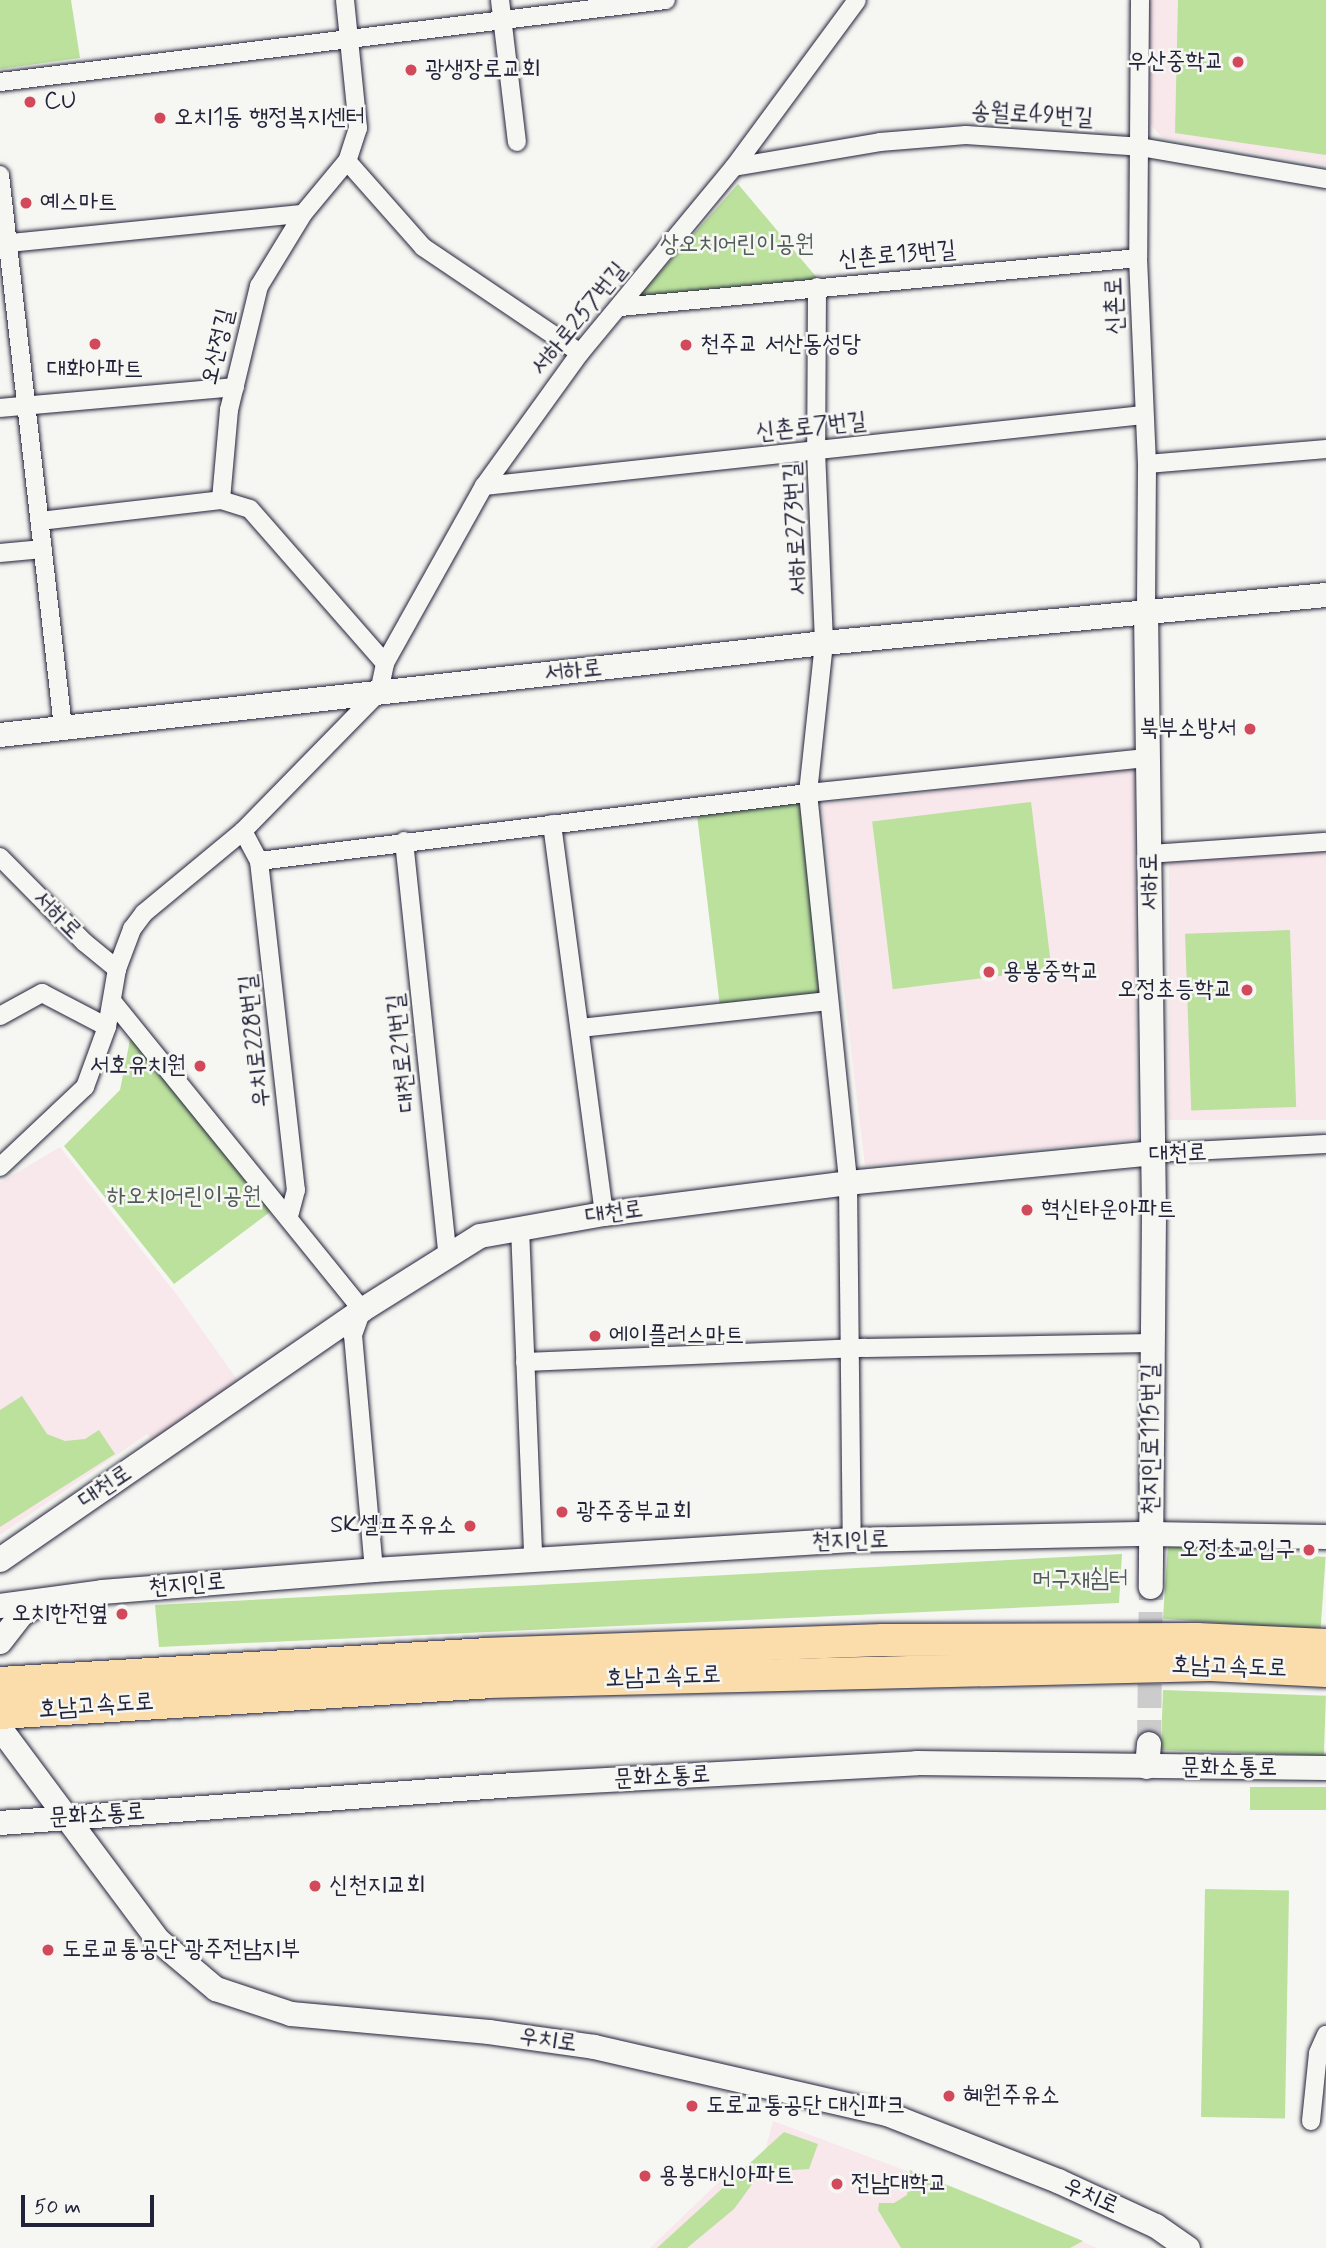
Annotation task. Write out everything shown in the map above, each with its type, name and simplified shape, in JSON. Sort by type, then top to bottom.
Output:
[{"type":"highway","name":"호남고속도로","points":[[0,1683],[483,1654],[883,1640],[1197,1639],[1326,1645]]},
{"type":"highway","name":"호남고속도로","points":[[0,1713],[487,1682],[886,1670],[1210,1665],[1326,1671]]},
{"type":"street","name":"오산정길","points":[[220,500],[235,387],[259,286],[303,214],[347,161],[359,128],[345,0]]},
{"type":"street","points":[[500,0],[517,142]]},
{"type":"street","points":[[0,82],[666,0]]},
{"type":"street","name":"서하로257번길","points":[[379,692],[385,663],[484,486],[580,353],[734,167],[856,0]]},
{"type":"street","name":"신촌로","points":[[1140,0],[1138,258],[1147,464],[1146,610]]},
{"type":"street","name":"송월로49번길","points":[[734,167],[922,137],[966,135],[1140,147],[1326,179]]},
{"type":"street","points":[[347,161],[423,247],[580,353]]},
{"type":"street","points":[[0,175],[4,244],[26,406],[63,727]]},
{"type":"street","points":[[4,244],[303,214]]},
{"type":"street","name":"신촌로13번길","points":[[620,307],[1138,258]]},
{"type":"street","name":"서하로273번길","points":[[817,287],[816,452],[824,643],[808,793],[827,1001],[848,1182],[852,1540]]},
{"type":"street","points":[[0,408],[235,387]]},
{"type":"street","name":"신촌로7번길","points":[[484,486],[1143,415]]},
{"type":"street","points":[[1147,464],[1326,449]]},
{"type":"street","points":[[40,521],[220,500],[250,509],[385,663]]},
{"type":"street","points":[[0,553],[43,549]]},
{"type":"street","name":"서하로","points":[[0,735],[824,643],[1326,594]]},
{"type":"street","name":"서하로","points":[[1146,610],[1153,1153]]},
{"type":"street","points":[[0,1167],[85,1087],[107,1027],[117,969],[132,929],[144,913],[243,831],[379,692]]},
{"type":"street","points":[[260,861],[404,841],[808,793],[1149,758]]},
{"type":"street","points":[[552,824],[604,1214]]},
{"type":"street","name":"우치로228번길","points":[[243,831],[260,861],[296,1189],[289,1216]]},
{"type":"street","name":"대천로21번길","points":[[404,841],[448,1259]]},
{"type":"street","points":[[1149,854],[1326,842]]},
{"type":"street","name":"서하로","points":[[0,857],[84,942],[117,969]]},
{"type":"street","points":[[0,1016],[42,993],[107,1027]]},
{"type":"street","name":"우치로228번길","points":[[112,1001],[289,1216],[362,1310]]},
{"type":"street","points":[[580,1028],[827,1001]]},
{"type":"street","name":"대천로","points":[[0,1560],[362,1310],[448,1259],[480,1236],[604,1214],[848,1182],[1153,1153],[1326,1144]]},
{"type":"street","name":"천지인로115번길","points":[[1151,1587],[1153,1153]]},
{"type":"street","points":[[520,1228],[533,1559]]},
{"type":"street","points":[[362,1310],[353,1335],[374,1570]]},
{"type":"street","name":"천지인로115번길","points":[[525,1362],[851,1348],[1152,1343]]},
{"type":"street","name":"천지인로","points":[[0,1606],[47,1599],[374,1570],[852,1540],[1150,1534],[1326,1538]]},
{"type":"street","points":[[0,1642],[22,1614],[47,1599]]},
{"type":"street","name":"우치로","points":[[0,1728],[159,1941],[216,1989],[291,2014],[489,2032],[594,2047],[880,2112],[1058,2181],[1156,2226],[1188,2248]]},
{"type":"street","name":"문화소통로","points":[[0,1823],[917,1763],[1148,1756],[1326,1769]]},
{"type":"street","points":[[1311,2121],[1318,2053],[1326,2035]]},
{"type":"shaded area","name":"우산중학교","points":[[1150,0],[1326,0],[1326,165],[1162,137],[1150,124]]},
{"type":"shaded area","name":"용봉중학교","points":[[1135,768],[1136,1139],[865,1166],[822,805]]},
{"type":"shaded area","name":"오정초등학교","points":[[1169,850],[1326,850],[1326,1120],[1169,1120]]},
{"type":"shaded area","points":[[60,1147],[177,1295],[238,1381],[153,1440],[147,1434],[0,1535],[0,1183]]},
{"type":"shaded area","name":"전남대학교","points":[[773,2121],[987,2201],[1097,2248],[650,2248],[722,2179],[729,2188],[765,2151]]},
{"type":"green space","points":[[0,0],[71,0],[80,58],[0,69]]},
{"type":"green space","name":"우산중학교","points":[[1178,0],[1326,0],[1326,155],[1175,133]]},
{"type":"green space","name":"상오치어린이공원","points":[[738,184],[818,279],[638,297]]},
{"type":"green space","points":[[1031,802],[1052,970],[893,989],[872,821]]},
{"type":"green space","points":[[802,803],[821,989],[812,999],[720,1007],[697,815]]},
{"type":"green space","points":[[1290,930],[1296,1107],[1191,1111],[1185,934]]},
{"type":"green space","name":"하오치어린이공원","points":[[131,1035],[274,1209],[174,1284],[64,1146],[120,1090]]},
{"type":"green space","points":[[22,1396],[47,1434],[65,1441],[85,1439],[99,1430],[115,1454],[0,1527],[0,1410]]},
{"type":"green space","points":[[1168,1546],[1326,1557],[1321,1630],[1163,1619]]},
{"type":"green space","name":"머구재쉼터","points":[[1122,1554],[1119,1603],[159,1647],[155,1605]]},
{"type":"green space","points":[[1163,1690],[1326,1696],[1324,1756],[1161,1750]]},
{"type":"green space","points":[[1250,1787],[1326,1787],[1326,1810],[1250,1810]]},
{"type":"green space","points":[[1205,1889],[1289,1890],[1285,2118],[1201,2117]]},
{"type":"green space","points":[[784,2132],[818,2144],[809,2169],[761,2172],[734,2209],[687,2248],[657,2248]]},
{"type":"green space","points":[[910,2170],[1083,2241],[1070,2248],[901,2248],[878,2210],[879,2203],[894,2203],[907,2195]]},
{"type":"tunnel","points":[[1149,1744],[1151,1587]]},
{"type":"place","name":"우산중학교","points":[[1238,62]]},
{"type":"place","name":"광생장로교회","points":[[411,70]]},
{"type":"place","name":"CU","points":[[30,102]]},
{"type":"place","name":"오치1동 행정복지센터","points":[[160,118]]},
{"type":"place","name":"예스마트","points":[[26,203]]},
{"type":"place","name":"대화아파트","points":[[95,344]]},
{"type":"place","name":"천주교 서산동성당","points":[[686,345]]},
{"type":"place","name":"북부소방서","points":[[1250,729]]},
{"type":"place","name":"용봉중학교","points":[[989,972]]},
{"type":"place","name":"오정초등학교","points":[[1247,990]]},
{"type":"place","name":"서호유치원","points":[[200,1066]]},
{"type":"place","name":"혁신타운아파트","points":[[1027,1210]]},
{"type":"place","name":"에이플러스마트","points":[[595,1336]]},
{"type":"place","name":"광주중부교회","points":[[562,1512]]},
{"type":"place","name":"SK셀프주유소","points":[[470,1526]]},
{"type":"place","name":"오정초교입구","points":[[1309,1550]]},
{"type":"place","name":"오치한전옆","points":[[122,1614]]},
{"type":"place","name":"신천지교회","points":[[315,1886]]},
{"type":"place","name":"도로교통공단 광주전남지부","points":[[48,1950]]},
{"type":"place","name":"혜원주유소","points":[[949,2096]]},
{"type":"place","name":"도로교통공단 대신파크","points":[[692,2106]]},
{"type":"place","name":"용봉대신아파트","points":[[645,2176]]},
{"type":"place","name":"전남대학교","points":[[837,2184]]}]
